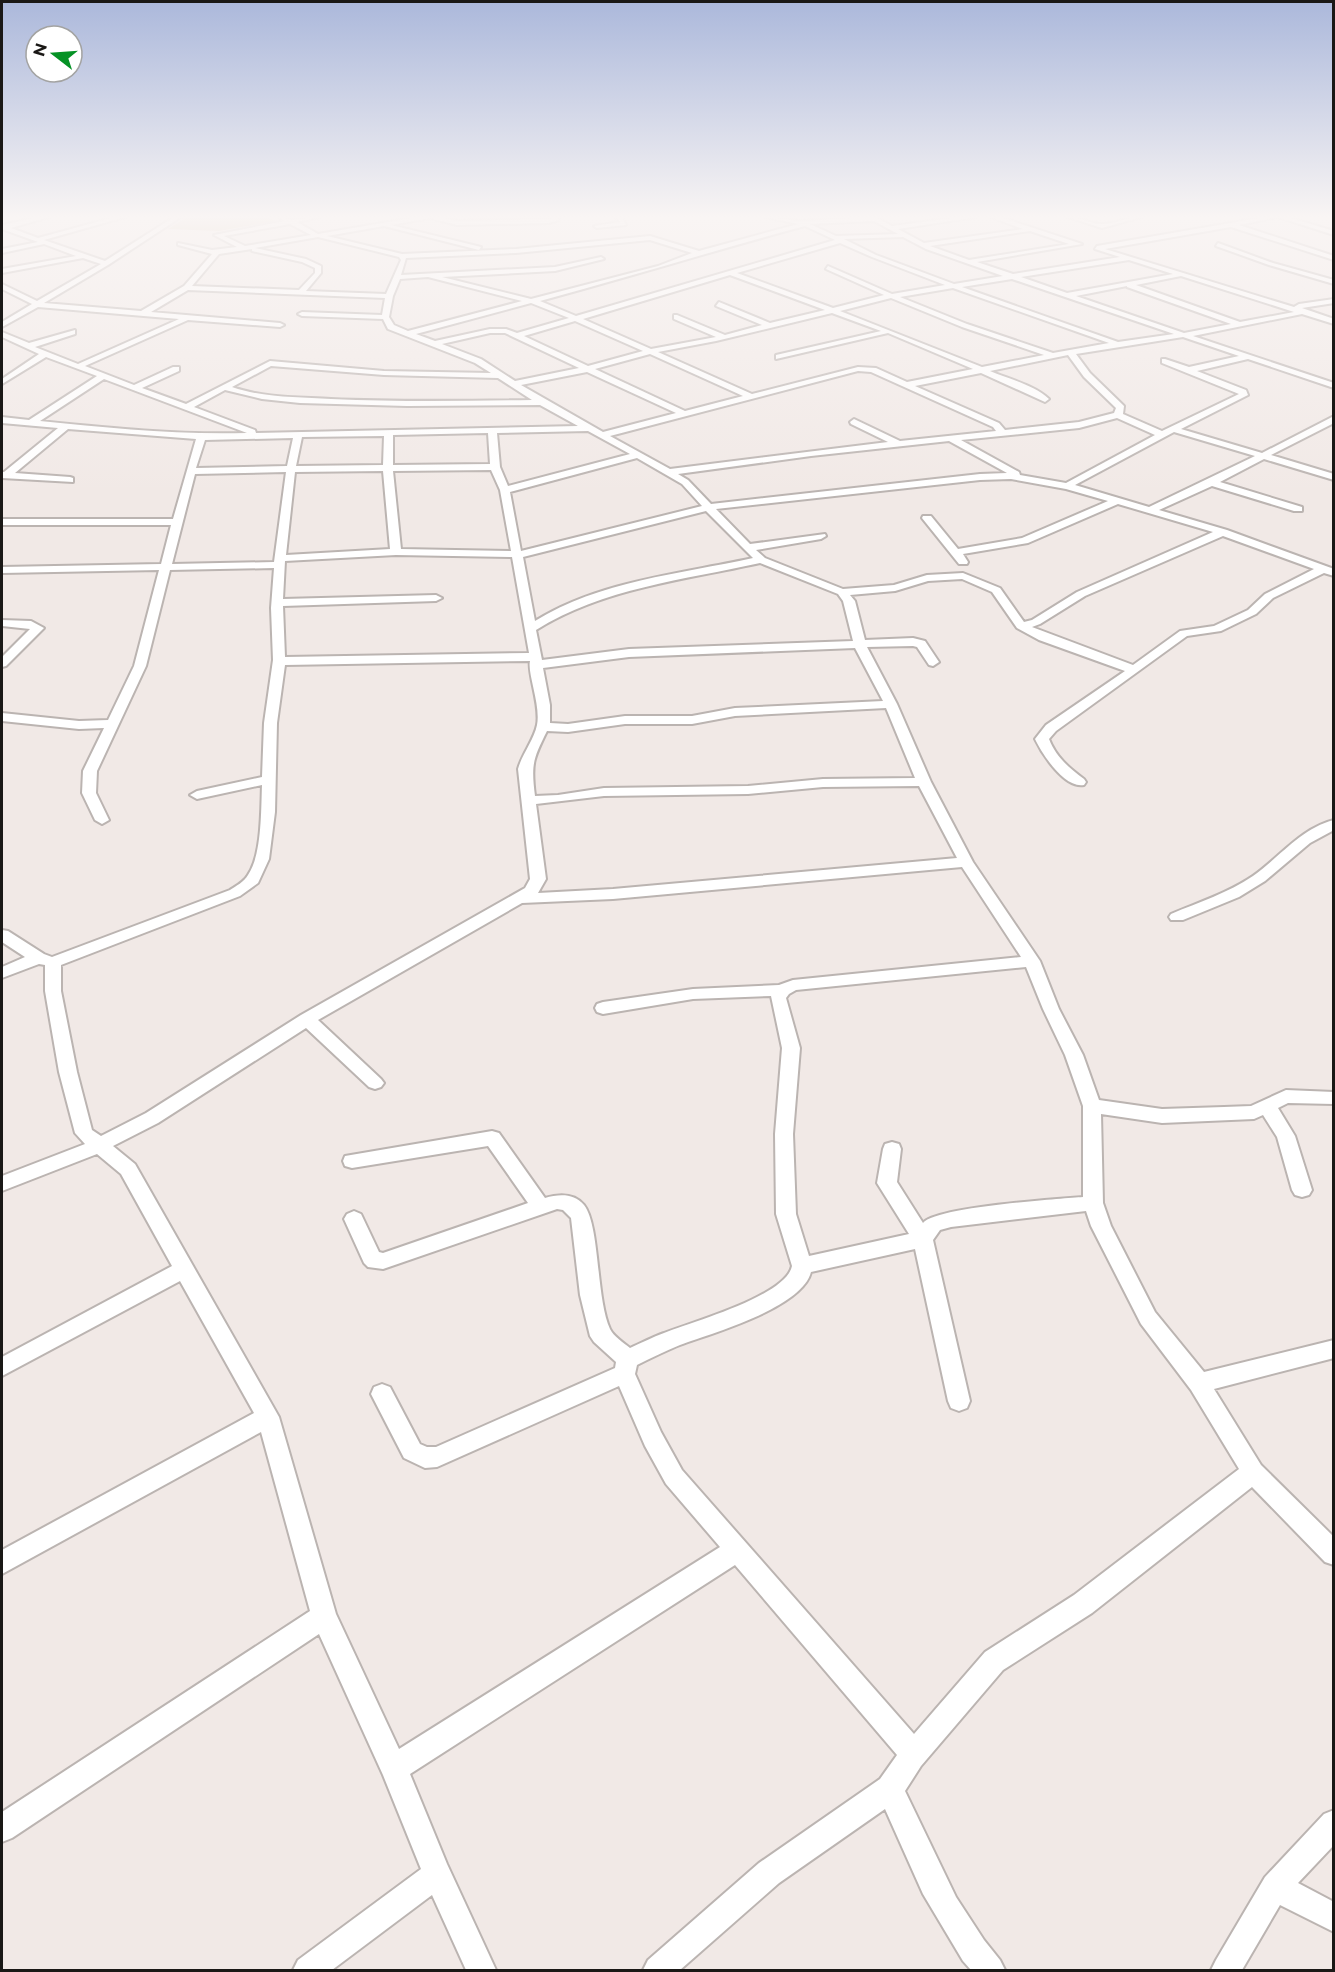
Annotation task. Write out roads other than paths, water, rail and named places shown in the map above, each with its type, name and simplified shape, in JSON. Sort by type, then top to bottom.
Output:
[{"type":"street","points":[[2,325],[32,309]]},
{"type":"street","points":[[85,309],[280,326]]},
{"type":"street","points":[[142,314],[151,309]]},
{"type":"street","points":[[386,309],[385,317],[391,327],[478,361],[542,402],[685,482],[761,560],[842,592],[895,588],[927,578],[963,576],[996,591],[1012,610],[1021,626],[1043,637],[1134,670]]},
{"type":"street","points":[[406,334],[499,309]]},
{"type":"street","points":[[556,309],[750,396]]},
{"type":"street","points":[[516,336],[609,309]]},
{"type":"street","points":[[731,309],[770,326]]},
{"type":"street","points":[[829,309],[889,331],[1045,399]]},
{"type":"street","points":[[514,384],[654,353],[676,345],[724,337],[841,309]]},
{"type":"street","points":[[925,309],[1021,346],[1053,355]]},
{"type":"street","points":[[1021,309],[1119,345]]},
{"type":"street","points":[[1104,309],[1334,386]]},
{"type":"street","points":[[1198,309],[1240,324]]},
{"type":"street","points":[[1293,309],[1334,322]]},
{"type":"street","points":[[1299,309],[1303,312]]},
{"type":"street","points":[[906,385],[1053,355],[1184,335],[1303,312]]},
{"type":"street","points":[[302,314],[385,317]]},
{"type":"street","points":[[79,366],[189,317]]},
{"type":"street","points":[[677,317],[724,337]]},
{"type":"street","points":[[433,344],[498,330],[516,336],[685,414]]},
{"type":"street","points":[[779,357],[889,331]]},
{"type":"street","points":[[29,346],[72,332]]},
{"type":"street","points":[[2,334],[45,354],[259,435]]},
{"type":"street","points":[[1071,353],[1087,375],[1121,408],[1118,415]]},
{"type":"street","points":[[2,382],[45,354]]},
{"type":"street","points":[[1188,370],[1248,357]]},
{"type":"street","points":[[1067,486],[1173,429],[1244,395],[1243,392],[1165,361]]},
{"type":"street","points":[[187,407],[267,364],[276,362],[384,373],[499,375]]},
{"type":"street","points":[[136,387],[176,369]]},
{"type":"street","points":[[601,435],[858,369],[873,370],[996,425],[1001,431],[1000,434]]},
{"type":"street","points":[[31,423],[105,375]]},
{"type":"street","points":[[1316,379],[1334,376]]},
{"type":"street","points":[[225,387],[276,398],[371,404],[542,402]]},
{"type":"street","points":[[669,472],[1079,425],[1118,415],[1162,435]]},
{"type":"street","points":[[1149,511],[1210,483],[1260,455],[1334,419]]},
{"type":"street","points":[[2,420],[142,434],[203,437],[591,428]]},
{"type":"street","points":[[854,422],[900,444]]},
{"type":"street","points":[[4,475],[66,426]]},
{"type":"street","points":[[1173,429],[1334,477]]},
{"type":"street","points":[[2,1184],[98,1146],[152,1118],[307,1019],[531,891],[538,879],[527,800],[526,762],[542,731],[544,705],[514,554],[505,490],[495,468],[492,432]]},
{"type":"street","points":[[389,433],[388,468],[396,552]]},
{"type":"street","points":[[2,973],[46,960],[247,886],[256,877],[266,828],[271,723],[279,661],[277,603],[280,561],[290,469],[298,434]]},
{"type":"street","points":[[102,820],[89,793],[90,771],[140,666],[190,472],[199,441],[203,437]]},
{"type":"street","points":[[952,439],[1022,477]]},
{"type":"street","points":[[505,490],[639,455]]},
{"type":"street","points":[[190,472],[201,470],[495,468]]},
{"type":"street","points":[[4,475],[70,480]]},
{"type":"street","points":[[2,570],[280,561],[396,552],[514,554],[534,552],[710,507],[980,477],[1022,477],[1067,486],[1223,532],[1328,571]]},
{"type":"street","points":[[1210,483],[1298,508]]},
{"type":"street","points":[[957,552],[1024,541],[1057,530],[1116,502]]},
{"type":"street","points":[[927,518],[936,534],[957,552],[967,567],[963,576]]},
{"type":"street","points":[[2,522],[177,522]]},
{"type":"street","points":[[1021,626],[1036,622],[1082,594],[1223,532]]},
{"type":"street","points":[[748,548],[821,536]]},
{"type":"street","points":[[529,630],[556,613],[610,592],[761,560]]},
{"type":"street","points":[[1079,782],[1056,764],[1046,751],[1042,739],[1051,728],[1184,633],[1217,629],[1252,612],[1269,596],[1328,571]]},
{"type":"street","points":[[842,592],[849,601],[860,645],[891,704],[924,782],[966,862],[1032,961],[1051,1009],[1074,1055],[1092,1106],[1094,1203],[1101,1226],[1148,1318],[1199,1383],[1253,1472],[1334,1554]]},
{"type":"street","points":[[277,603],[436,598]]},
{"type":"street","points":[[2,623],[31,625],[38,628],[2,663]]},
{"type":"street","points":[[279,661],[534,661],[629,652],[917,642],[921,644],[933,662]]},
{"type":"street","points":[[542,731],[633,720],[692,720],[735,712],[891,704]]},
{"type":"street","points":[[2,717],[79,725],[111,724]]},
{"type":"street","points":[[197,795],[268,780]]},
{"type":"street","points":[[527,800],[558,799],[604,792],[748,790],[823,783],[924,782]]},
{"type":"street","points":[[1177,917],[1234,894],[1260,878],[1305,840],[1334,824]]},
{"type":"street","points":[[520,898],[669,890],[808,875],[966,862]]},
{"type":"street","points":[[2,935],[46,960],[68,1072],[84,1133],[128,1169],[268,1417],[324,1616],[394,1768],[437,1874],[481,1971]]},
{"type":"street","points":[[603,1008],[693,994],[782,990],[793,985],[1032,961]]},
{"type":"street","points":[[382,1394],[412,1451],[426,1458],[437,1457],[626,1366],[669,1340],[749,1310],[795,1284],[802,1266],[786,1214],[784,1134],[791,1048],[778,998],[782,990]]},
{"type":"street","points":[[307,1019],[375,1083]]},
{"type":"street","points":[[1092,1106],[1162,1116],[1254,1112],[1286,1096],[1334,1098]]},
{"type":"street","points":[[1267,1106],[1287,1136],[1302,1190]]},
{"type":"street","points":[[352,1161],[492,1138],[513,1163],[541,1207]]},
{"type":"street","points":[[892,1149],[887,1183],[923,1239],[958,1401]]},
{"type":"street","points":[[354,1219],[371,1257],[375,1261],[383,1261],[558,1202],[567,1203],[577,1210],[581,1218],[590,1295],[601,1336],[626,1366],[653,1439],[674,1477],[712,1518],[737,1550],[905,1743],[912,1757]]},
{"type":"street","points":[[802,1266],[923,1239],[933,1225],[951,1219],[1094,1203]]},
{"type":"street","points":[[2,1367],[184,1269]]},
{"type":"street","points":[[1199,1383],[1334,1348]]},
{"type":"street","points":[[2,1563],[268,1417]]},
{"type":"street","points":[[658,1971],[769,1873],[890,1789],[912,1757],[994,1661],[1083,1604],[1253,1472]]},
{"type":"street","points":[[394,1768],[737,1550]]},
{"type":"street","points":[[2,1828],[324,1616]]},
{"type":"street","points":[[890,1789],[944,1906],[990,1971]]},
{"type":"street","points":[[1226,1971],[1275,1887],[1334,1824]]},
{"type":"street","points":[[308,1971],[437,1874]]},
{"type":"street","points":[[1275,1887],[1334,1918]]}]
